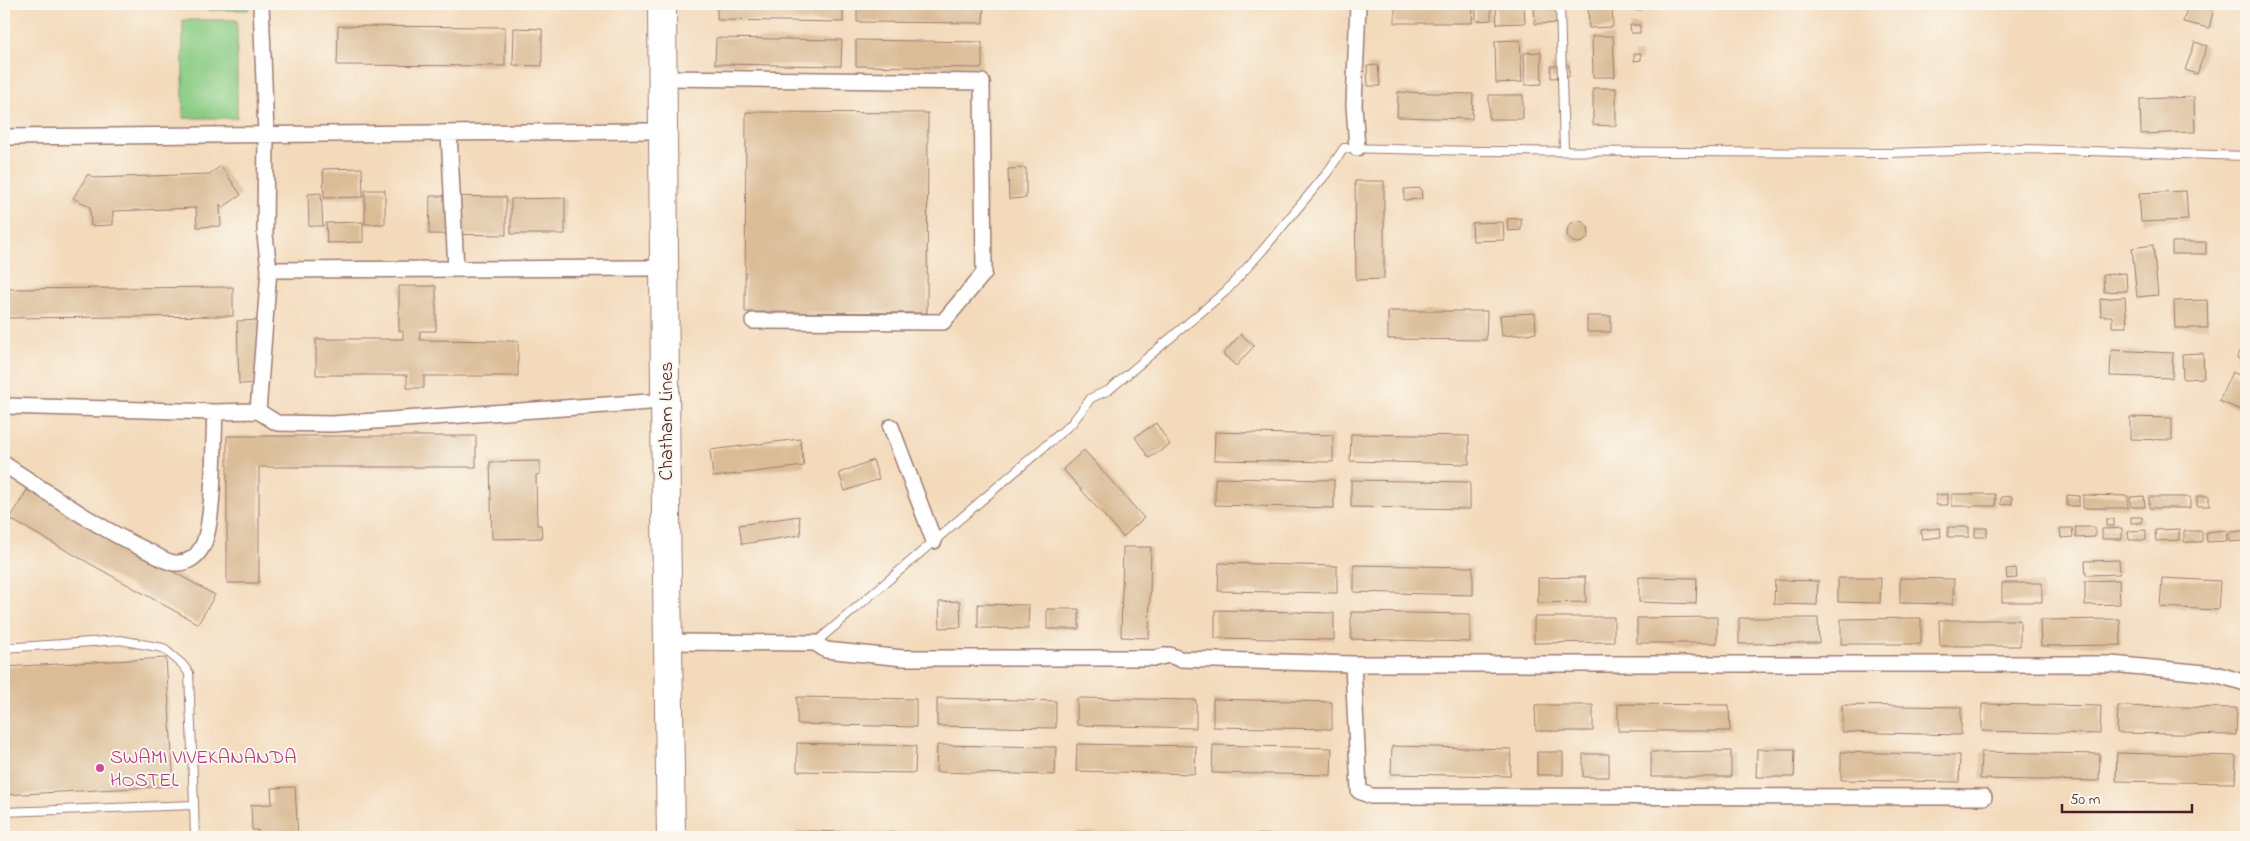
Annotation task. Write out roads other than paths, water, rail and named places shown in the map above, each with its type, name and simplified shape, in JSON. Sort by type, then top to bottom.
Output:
[{"type":"highway","name":"Chatham Lines","points":[[645,4],[652,837]]},
{"type":"highway","name":"Chatham Lines","points":[[662,4],[671,837]]},
{"type":"street","points":[[258,411],[269,270],[264,236],[266,134],[261,4]]},
{"type":"street","points":[[1356,148],[1354,105],[1358,4]]},
{"type":"street","points":[[663,78],[982,82],[984,273],[943,322],[753,321]]},
{"type":"street","points":[[4,137],[647,132]]},
{"type":"street","points":[[449,133],[456,269]]},
{"type":"street","points":[[269,270],[648,268]]},
{"type":"street","points":[[4,406],[215,412],[258,411],[277,423],[332,424],[649,402]]},
{"type":"street","points":[[4,464],[134,545],[172,563],[183,562],[193,559],[202,547],[209,527],[215,412]]},
{"type":"street","points":[[891,427],[934,541]]},
{"type":"street","points":[[668,642],[815,643],[826,650],[903,658],[1156,658],[1169,655],[1180,658],[1352,664],[2111,664],[2214,674],[2246,683]]},
{"type":"street","points":[[1352,664],[1359,791],[1371,796],[1984,797]]},
{"type":"lane","points":[[1560,4],[1564,151]]},
{"type":"lane","points":[[815,643],[1072,423],[1091,398],[1109,390],[1226,291],[1262,251],[1327,172],[1344,148],[1888,153],[2023,148],[2246,156]]},
{"type":"lane","points":[[4,648],[120,640],[163,648],[170,653],[189,673],[195,837]]},
{"type":"lane","points":[[4,812],[194,805]]},
{"type":"place","name":"SWAMI VIVEKANANDA HOSTEL","points":[[100,768]]}]
